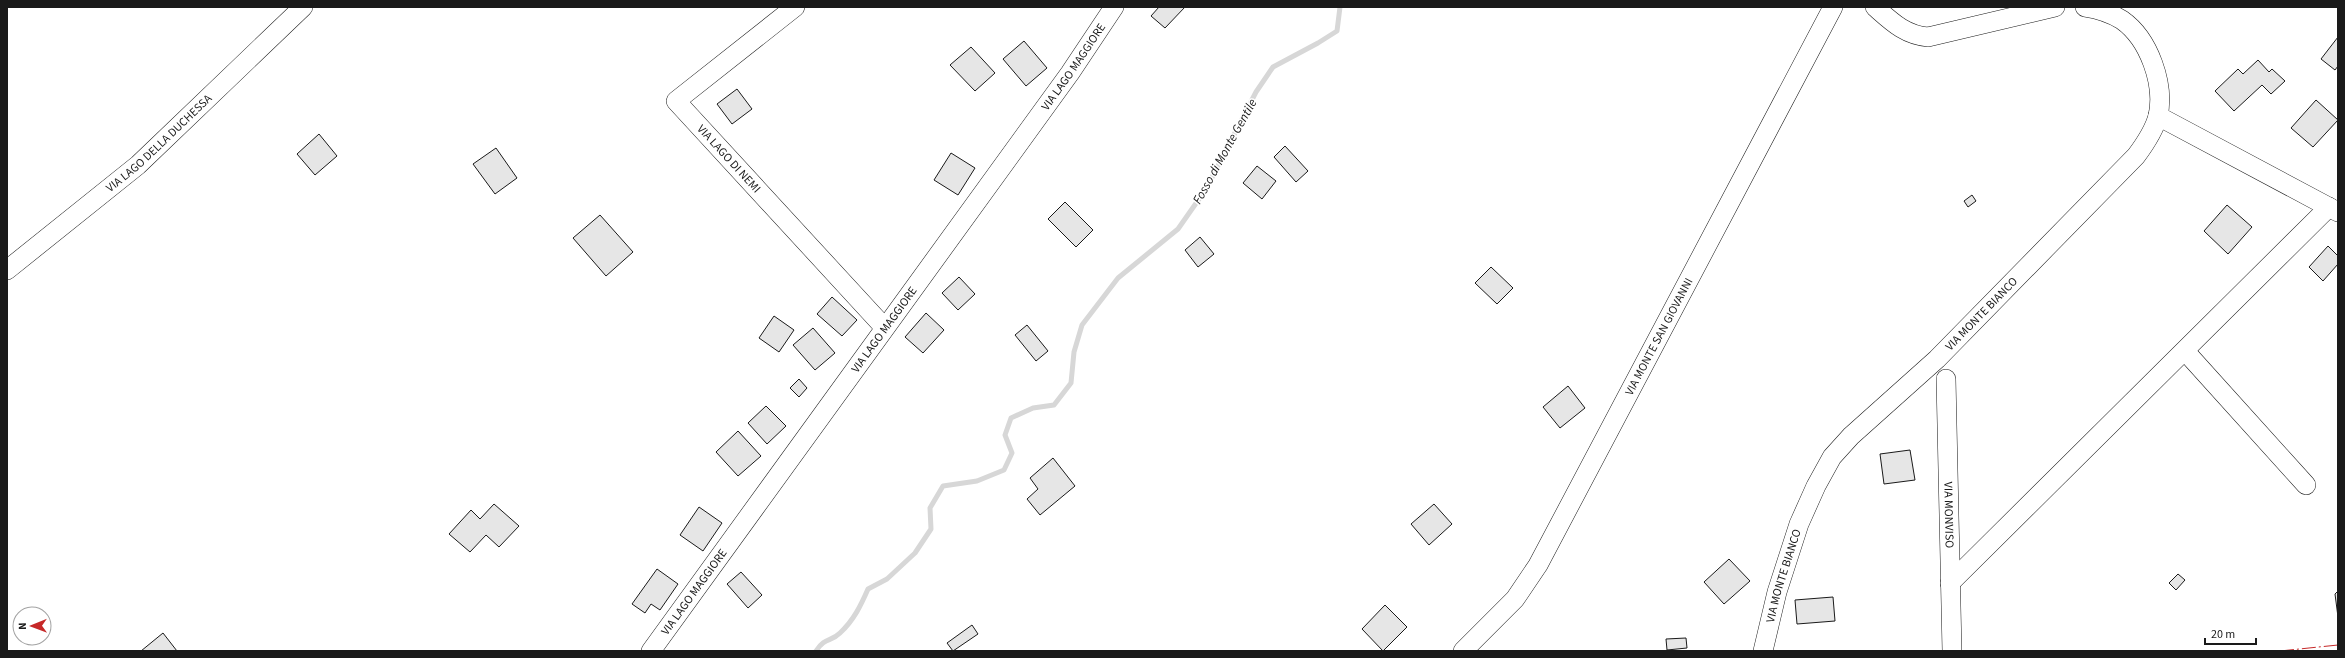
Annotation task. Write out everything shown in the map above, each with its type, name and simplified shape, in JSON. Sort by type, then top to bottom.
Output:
[{"type":"street","name":"VIA LAGO DELLA DUCHESSA","points":[[7,270],[138,165],[303,7]]},
{"type":"street","name":"VIA LAGO DI NEMI","points":[[795,7],[676,101],[884,327]]},
{"type":"street","name":"VIA LAGO MAGGIORE","points":[[657,649],[884,327],[1070,73],[1114,7]]},
{"type":"street","name":"VIA MONTE SAN GIOVANNI","points":[[1464,651],[1515,599],[1538,565],[1833,7]]},
{"type":"street","points":[[1875,7],[1901,29],[1912,34],[1928,37],[2055,7]]},
{"type":"street","name":"VIA MONTE BIANCO","points":[[1763,651],[1777,592],[1796,532],[1814,490],[1832,457],[1851,436],[1937,359],[2136,156],[2152,131],[2158,116],[2159,102],[2155,73],[2143,44],[2133,30],[2122,20],[2099,10],[2085,7]]},
{"type":"street","points":[[1950,583],[2185,351],[2334,209],[2158,116]]},
{"type":"street","points":[[2185,351],[2306,485]]},
{"type":"street","name":"VIA MONVISO","points":[[1946,379],[1952,651]]},
{"type":"building","points":[[1159,7],[1185,7],[1165,28],[1151,16]]},
{"type":"building","points":[[2338,37],[2338,66],[2335,70],[2321,59]]},
{"type":"building","points":[[1024,41],[1047,68],[1026,86],[1003,59]]},
{"type":"building","points":[[971,47],[995,73],[975,91],[950,65]]},
{"type":"building","points":[[2258,60],[2269,72],[2272,69],[2285,81],[2271,94],[2262,85],[2234,111],[2215,91],[2238,69],[2243,74]]},
{"type":"building","points":[[737,89],[752,109],[732,124],[717,104]]},
{"type":"building","points":[[2316,100],[2338,120],[2313,147],[2291,128]]},
{"type":"building","points":[[319,134],[337,156],[315,175],[297,154]]},
{"type":"building","points":[[1285,146],[1308,171],[1296,182],[1274,157]]},
{"type":"building","points":[[496,148],[517,178],[495,194],[473,164]]},
{"type":"building","points":[[951,153],[975,168],[958,195],[934,180]]},
{"type":"building","points":[[1257,166],[1276,181],[1262,199],[1243,183]]},
{"type":"building","points":[[1972,195],[1976,201],[1968,207],[1964,201]]},
{"type":"building","points":[[1065,202],[1093,230],[1076,247],[1048,219]]},
{"type":"building","points":[[2227,205],[2252,227],[2228,254],[2204,231]]},
{"type":"building","points":[[600,215],[633,252],[606,276],[573,238]]},
{"type":"building","points":[[1200,237],[1214,254],[1198,267],[1185,250]]},
{"type":"building","points":[[2328,246],[2338,256],[2338,264],[2323,281],[2309,267]]},
{"type":"building","points":[[1491,267],[1513,288],[1497,304],[1475,283]]},
{"type":"building","points":[[959,277],[975,294],[958,310],[942,293]]},
{"type":"building","points":[[832,297],[857,320],[842,336],[817,314]]},
{"type":"building","points":[[926,313],[944,330],[923,353],[905,337]]},
{"type":"building","points":[[774,316],[794,330],[779,352],[759,338]]},
{"type":"building","points":[[1027,325],[1048,351],[1036,361],[1015,335]]},
{"type":"building","points":[[813,328],[835,353],[815,370],[793,345]]},
{"type":"building","points":[[799,379],[807,388],[799,397],[790,388]]},
{"type":"building","points":[[1568,386],[1585,408],[1560,428],[1543,407]]},
{"type":"building","points":[[766,406],[786,426],[767,444],[748,423]]},
{"type":"building","points":[[738,431],[761,456],[738,476],[716,452]]},
{"type":"building","points":[[1910,450],[1915,480],[1884,484],[1880,454]]},
{"type":"building","points":[[1053,458],[1075,486],[1040,515],[1027,499],[1038,489],[1030,478]]},
{"type":"building","points":[[494,504],[519,526],[499,547],[486,535],[470,552],[449,534],[471,510],[480,519]]},
{"type":"building","points":[[1434,504],[1452,524],[1429,545],[1411,524]]},
{"type":"building","points":[[699,507],[722,523],[703,551],[680,535]]},
{"type":"building","points":[[1729,559],[1750,581],[1724,604],[1704,582]]},
{"type":"building","points":[[657,569],[678,584],[660,610],[651,604],[645,613],[632,604]]},
{"type":"building","points":[[741,572],[762,595],[748,608],[727,584]]},
{"type":"building","points":[[2178,574],[2185,580],[2176,590],[2169,583]]},
{"type":"building","points":[[2338,591],[2338,617],[2335,594]]},
{"type":"building","points":[[1833,597],[1835,621],[1797,624],[1795,600]]},
{"type":"building","points":[[1385,605],[1407,627],[1383,651],[1362,629]]},
{"type":"building","points":[[972,625],[978,634],[953,651],[947,643]]},
{"type":"building","points":[[163,633],[177,651],[141,651]]},
{"type":"building","points":[[1686,638],[1687,648],[1667,650],[1666,639]]},
{"type":"waterway","name":"Fosso di Monte Gentile","points":[[816,651],[822,644],[837,636],[845,628],[860,607],[868,589],[887,579],[915,553],[931,529],[930,508],[943,486],[977,481],[1004,470],[1012,453],[1005,435],[1011,418],[1033,408],[1054,405],[1071,383],[1074,352],[1082,325],[1118,278],[1178,229],[1206,189],[1256,92],[1273,67],[1337,31],[1340,7]]},
{"type":"power","points":[[2280,651],[2338,645]]}]
